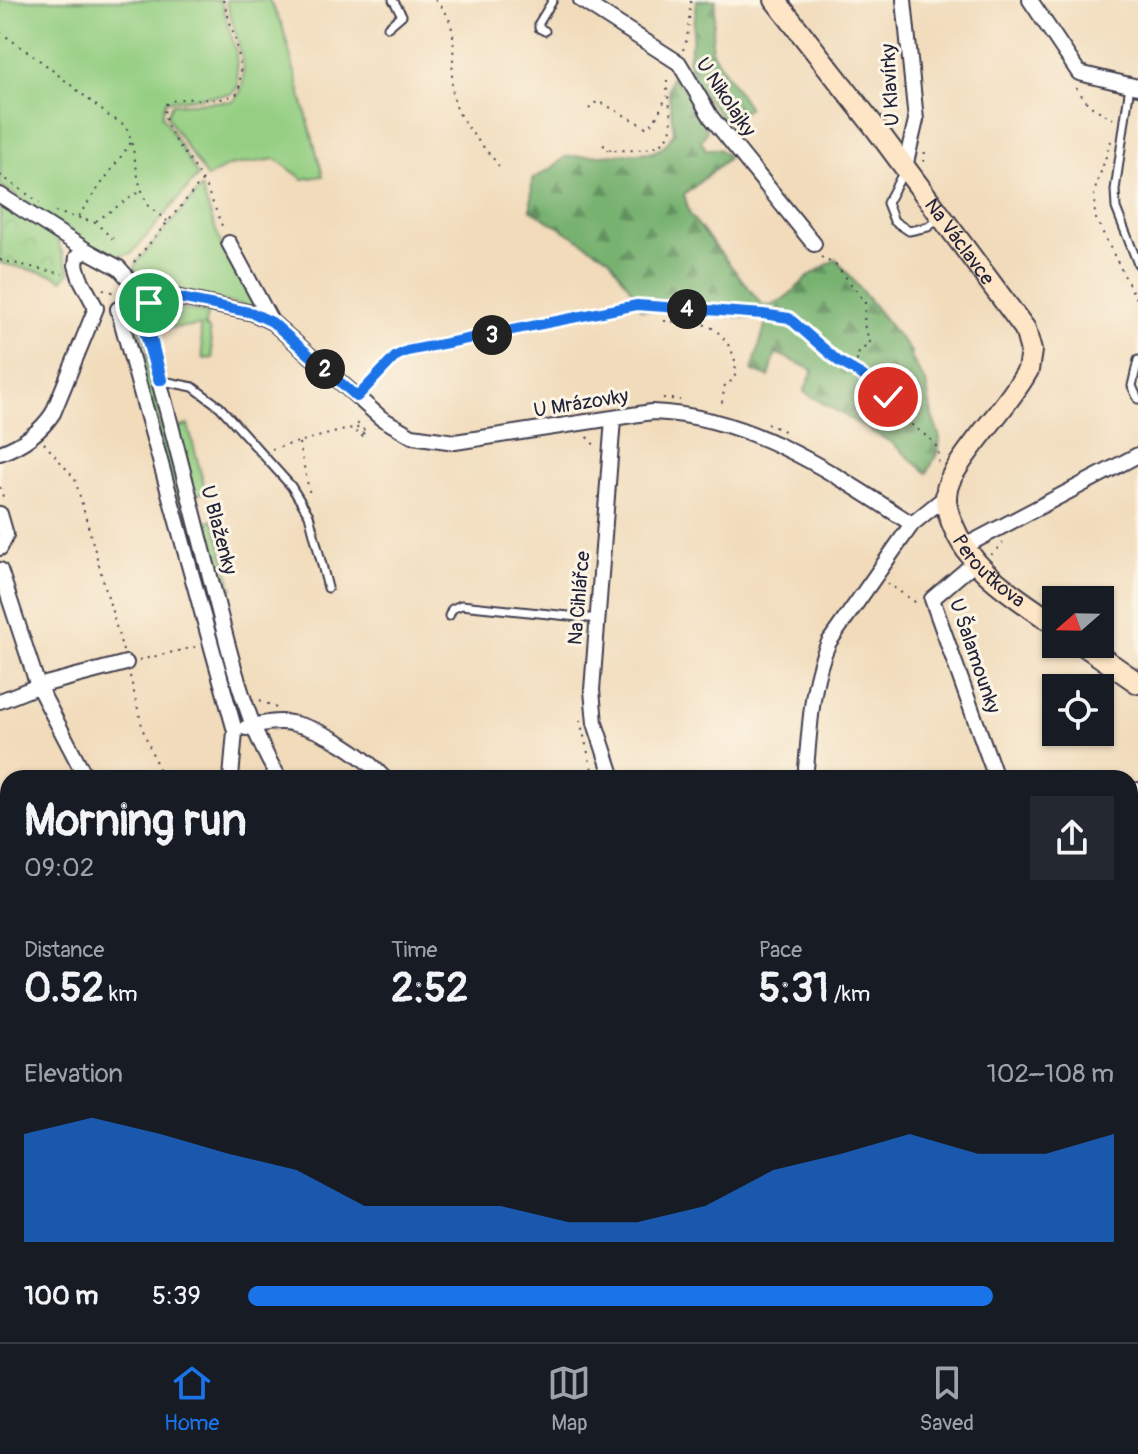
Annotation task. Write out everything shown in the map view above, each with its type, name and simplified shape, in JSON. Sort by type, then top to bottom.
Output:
[{"type":"street","name":"U Nikolajky","points":[[581,0],[679,63],[711,117],[814,244]]},
{"type":"street","name":"Na Václavce","points":[[775,0],[905,167],[1025,329],[1031,351],[1028,370],[954,473],[944,498]]},
{"type":"street","name":"U Klavírky","points":[[904,0],[916,120],[905,167]]},
{"type":"street","points":[[1030,0],[1079,73],[1134,86]]},
{"type":"street","points":[[0,195],[125,272],[122,297]]},
{"type":"street","name":"U Mrázovky","points":[[229,243],[272,322]]},
{"type":"street","points":[[0,453],[36,434],[53,413],[96,308],[80,278],[76,260],[86,250]]},
{"type":"street","name":"U Mrázovky","points":[[96,308],[106,312],[122,297],[253,313],[272,322],[396,428],[412,436],[444,442],[652,412],[682,413],[752,433],[808,458],[912,524]]},
{"type":"street","name":"U Blaženky","points":[[122,297],[158,380],[253,726],[275,770]]},
{"type":"street","name":"U Blaženky","points":[[122,297],[235,731]]},
{"type":"street","name":"Na Cihlářce","points":[[610,770],[593,707],[613,419]]},
{"type":"street","points":[[968,555],[1138,455]]},
{"type":"street","points":[[806,770],[820,659],[912,524],[944,498]]},
{"type":"street","name":"Peroutkova","points":[[944,498],[953,528],[968,555],[1002,587],[1042,615]]},
{"type":"street","points":[[0,548],[6,535],[2,507]]},
{"type":"street","name":"U Šalamounky","points":[[968,555],[932,599],[993,770]]},
{"type":"street","points":[[0,570],[38,686],[82,770]]},
{"type":"street","points":[[1102,658],[1138,683]]},
{"type":"street","points":[[0,701],[38,686],[126,663]]},
{"type":"street","points":[[232,770],[235,731],[289,722],[324,735],[369,762],[376,770]]},
{"type":"lane","points":[[388,27],[402,15],[393,0]]},
{"type":"lane","points":[[545,31],[539,28],[539,23],[553,0]]},
{"type":"lane","points":[[1134,86],[1118,158],[1115,199],[1138,264]]},
{"type":"lane","points":[[905,167],[897,187],[888,198],[889,215],[898,226],[909,231],[928,227],[941,217]]},
{"type":"lane","points":[[357,397],[396,356],[407,351],[637,305]]},
{"type":"lane","points":[[1138,360],[1132,386],[1138,399]]},
{"type":"lane","points":[[158,380],[193,387],[220,407],[291,486],[310,520],[328,588]]},
{"type":"lane","points":[[449,616],[452,609],[461,605],[598,619]]},
{"type":"path","points":[[223,0],[240,60],[242,78],[238,93],[208,101],[171,100],[164,108],[164,114],[176,140],[203,180],[229,243]]},
{"type":"path","points":[[435,0],[449,18],[453,29],[455,71],[452,84],[457,109],[499,166]]},
{"type":"path","points":[[687,39],[691,0]]},
{"type":"path","points":[[0,32],[125,125],[132,141],[147,205],[168,222]]},
{"type":"path","points":[[611,150],[648,150],[666,139],[672,124],[666,87],[668,75]]},
{"type":"path","points":[[589,109],[600,102],[646,127],[654,122],[668,95]]},
{"type":"path","points":[[77,218],[132,141]]},
{"type":"path","points":[[0,175],[39,202]]},
{"type":"path","points":[[125,272],[203,180]]},
{"type":"path","points":[[95,222],[142,190]]},
{"type":"path","points":[[52,211],[95,222],[114,240]]},
{"type":"path","points":[[814,244],[815,253],[837,266],[865,302],[864,325],[870,342],[857,355],[862,375]]},
{"type":"path","points":[[0,260],[80,278]]},
{"type":"path","points":[[98,286],[122,297]]},
{"type":"path","points":[[637,305],[789,318],[838,361],[862,375],[888,397],[903,418],[935,443],[939,455],[938,471]]},
{"type":"path","points":[[664,321],[703,324],[714,328],[726,341],[734,354],[736,373],[734,380],[725,384],[720,410]]},
{"type":"path","points":[[359,417],[378,433]]},
{"type":"path","points":[[274,448],[352,428],[361,437],[364,434],[355,426],[357,423],[365,431],[369,427]]},
{"type":"path","points":[[36,434],[75,479],[143,730],[159,770]]},
{"type":"path","points":[[586,436],[597,451]]},
{"type":"path","points":[[299,442],[313,510],[310,520]]},
{"type":"path","points":[[0,487],[2,507]]},
{"type":"path","points":[[886,582],[920,606]]},
{"type":"path","points":[[126,663],[186,649]]},
{"type":"path","points":[[256,698],[276,708]]},
{"type":"path","points":[[579,716],[592,770]]},
{"type":"green space","points":[[0,0],[221,0],[236,52],[238,86],[232,94],[166,101],[162,115],[198,176],[132,253],[111,257],[0,185]]},
{"type":"green space","points":[[226,0],[269,0],[282,25],[323,176],[303,179],[276,159],[228,166],[207,178],[171,123],[167,115],[172,104],[233,101],[240,93],[243,81],[241,53]]},
{"type":"green space","points":[[697,0],[716,0],[711,50],[749,108],[726,123],[697,87],[687,63]]},
{"type":"green space","points":[[671,77],[694,101],[707,132],[701,140],[706,150],[719,150],[728,158],[684,195],[690,215],[763,306],[782,300],[807,278],[836,259],[912,353],[910,356],[926,383],[940,438],[939,450],[927,473],[892,443],[804,392],[813,370],[776,353],[769,377],[752,371],[767,319],[640,309],[639,301],[609,258],[531,210],[532,179],[565,157],[653,152],[668,142],[674,132],[668,89]]},
{"type":"green space","points":[[201,188],[222,247],[257,308],[153,286],[138,281],[133,274],[136,263]]},
{"type":"green space","points":[[0,195],[57,240],[70,272],[62,280],[53,275],[0,263]]},
{"type":"green space","points":[[156,306],[208,313],[204,326],[209,329],[213,358],[203,359],[200,326],[153,329],[150,311]]},
{"type":"green space","points":[[132,309],[158,390],[159,417],[240,709],[234,709],[124,317],[126,311]]},
{"type":"green space","points":[[188,425],[206,492],[195,495],[177,428]]},
{"type":"green space","points":[[214,520],[233,589],[221,592],[202,523]]},
{"type":"route","points":[[149,303],[147,318],[162,380],[158,380],[132,288],[253,313],[272,322],[357,397],[396,356],[407,351],[637,305],[789,318],[838,361],[862,375],[888,397]]}]
